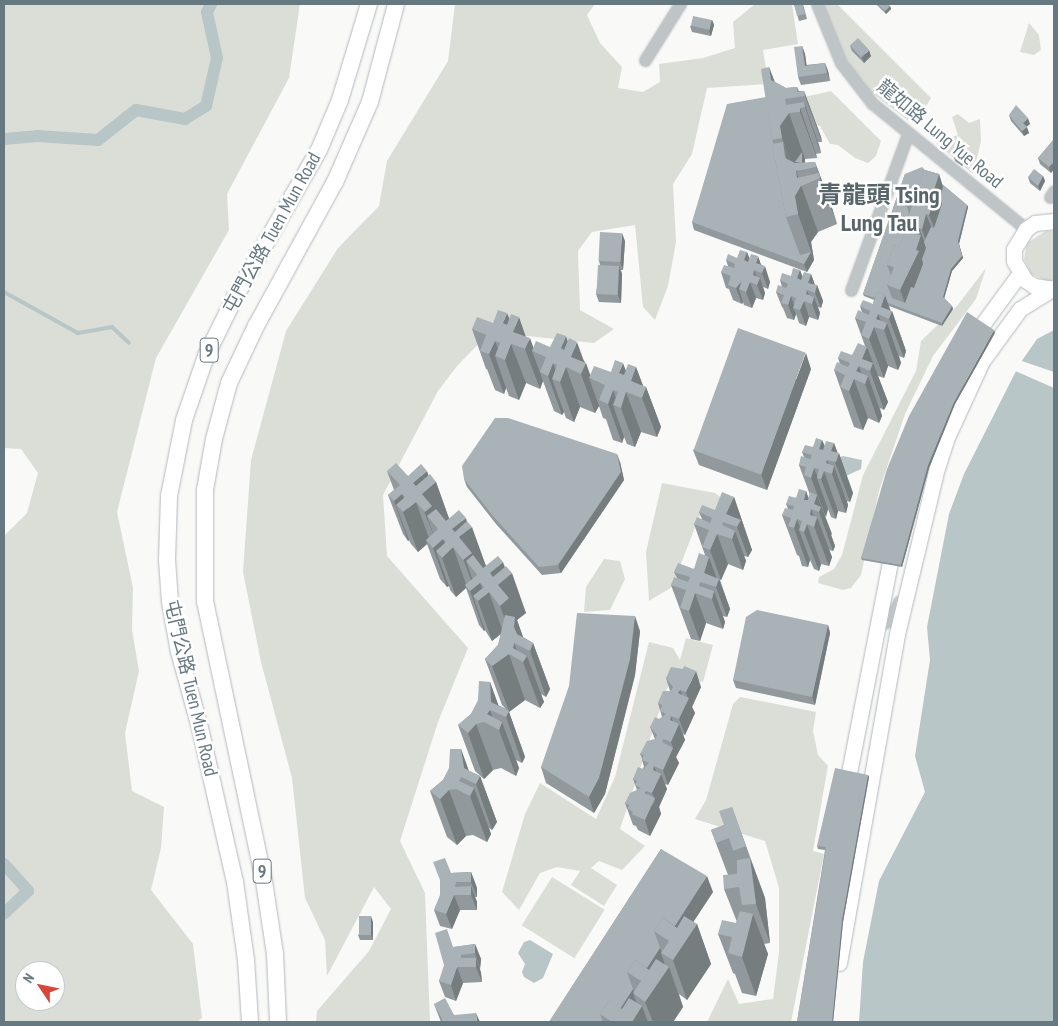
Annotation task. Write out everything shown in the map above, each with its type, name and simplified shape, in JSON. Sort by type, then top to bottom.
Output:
[{"type":"highway","name":"屯門公路 Tuen Mun Road","points":[[250,1022],[246,960],[235,882],[199,724],[179,652],[170,602],[167,560],[169,496],[182,428],[206,356],[325,135],[345,85],[369,4]]},
{"type":"highway","name":"屯門公路 Tuen Mun Road","points":[[278,1022],[275,954],[264,881],[205,602],[202,572],[205,490],[214,439],[230,383],[256,326],[335,182],[370,102],[396,4]]},
{"type":"main road","points":[[1054,221],[1035,223],[1026,229],[1014,249],[1014,261],[1020,273],[1034,286],[1054,288]]},
{"type":"main road","points":[[982,325],[1020,273]]},
{"type":"main road","points":[[837,975],[857,846],[912,560],[948,434],[982,361],[1020,309],[1054,288]]},
{"type":"main road","points":[[849,773],[894,537]]},
{"type":"street","points":[[645,60],[680,4]]},
{"type":"street","name":"龍如路 Lung Yue Road","points":[[816,4],[830,40],[854,83],[872,103],[1026,229]]},
{"type":"street","points":[[851,290],[908,133]]},
{"type":"street","points":[[877,627],[887,624],[895,614],[912,560]]},
{"type":"shaded area","points":[[4,4],[300,4],[289,78],[227,194],[229,230],[156,358],[117,512],[133,588],[132,630],[139,671],[125,733],[132,791],[164,807],[161,848],[151,890],[193,944],[202,1018],[197,1022],[4,1022],[4,536],[27,513],[38,473],[21,449],[4,448]]},
{"type":"shaded area","points":[[455,4],[595,4],[587,15],[600,43],[622,67],[618,88],[643,92],[660,82],[659,64],[703,58],[735,48],[733,22],[755,4],[792,4],[798,44],[763,50],[769,84],[707,88],[692,154],[673,184],[676,242],[668,286],[655,320],[643,307],[635,225],[592,232],[578,251],[580,310],[614,329],[594,343],[490,332],[457,366],[438,391],[383,495],[387,556],[468,648],[438,722],[400,841],[425,893],[430,1022],[316,1022],[317,1011],[369,951],[391,909],[374,887],[327,976],[325,940],[305,898],[292,778],[261,662],[243,572],[251,460],[286,331],[338,248],[379,206],[387,161],[448,61]]},
{"type":"shaded area","points":[[824,4],[837,4],[931,98],[914,125],[867,89],[848,63],[828,21]]},
{"type":"shaded area","points":[[1029,23],[1039,35],[1041,50],[1034,55],[1020,52]]},
{"type":"shaded area","points":[[831,91],[881,141],[876,156],[868,163],[855,158],[838,145],[830,144],[820,126],[806,123],[804,97]]},
{"type":"shaded area","points":[[958,114],[969,123],[980,119],[981,141],[973,174],[936,143],[958,135],[952,117]]},
{"type":"shaded area","points":[[1046,231],[1054,231],[1054,280],[1047,281],[1031,274],[1024,259],[1027,243]]},
{"type":"shaded area","points":[[986,268],[976,299],[933,356],[905,414],[879,491],[861,575],[851,588],[843,590],[818,583],[819,577],[834,569],[842,555],[863,475],[916,371],[921,341],[957,306]]},
{"type":"shaded area","points":[[1054,330],[1054,1022],[859,1022],[863,962],[879,881],[925,792],[915,756],[930,660],[927,627],[949,514],[964,474],[1019,365],[1037,339]]},
{"type":"shaded area","points":[[843,456],[862,460],[861,469],[844,477],[838,458]]},
{"type":"shaded area","points":[[662,483],[715,493],[730,504],[699,517],[672,587],[649,601],[646,552]]},
{"type":"shaded area","points":[[604,559],[620,561],[625,579],[610,610],[584,612],[586,587]]},
{"type":"shaded area","points":[[686,638],[713,645],[703,682],[676,676],[678,666],[666,691],[620,829],[645,846],[622,870],[599,861],[591,868],[617,885],[604,906],[571,885],[580,871],[557,867],[540,873],[519,910],[502,892],[525,814],[540,783],[596,819],[615,777],[649,642],[673,648],[680,660]]},
{"type":"shaded area","points":[[740,697],[816,712],[813,731],[818,755],[828,766],[813,851],[824,854],[791,1022],[707,1022],[728,979],[739,1004],[773,999],[779,952],[779,888],[765,841],[695,819],[706,800],[733,704]]},
{"type":"shaded area","points":[[552,877],[605,910],[574,958],[522,925]]},
{"type":"shaded area","points":[[530,940],[553,954],[543,978],[534,983],[524,977],[522,972],[525,964],[518,953],[524,942]]},
{"type":"pier","points":[[1019,360],[1054,372],[1054,388],[1013,370]]},
{"type":"building","points":[[794,4],[802,4],[805,14],[797,16]]},
{"type":"building","points":[[877,4],[887,4],[890,6],[885,11]]},
{"type":"building","points":[[693,16],[712,20],[710,30],[691,26]]},
{"type":"building","points":[[858,38],[869,50],[861,57],[850,46]]},
{"type":"building","points":[[802,46],[805,66],[825,63],[827,73],[798,77],[794,47]]},
{"type":"building","points":[[769,67],[771,80],[786,88],[797,87],[797,92],[804,91],[805,96],[785,99],[786,105],[804,102],[805,107],[800,108],[800,112],[789,113],[780,126],[782,138],[772,140],[761,69]]},
{"type":"building","points":[[766,97],[774,144],[772,144],[786,217],[800,255],[811,252],[804,264],[692,222],[727,104]]},
{"type":"building","points":[[1016,105],[1028,118],[1023,123],[1027,127],[1022,131],[1009,115]]},
{"type":"building","points":[[1054,139],[1054,162],[1049,167],[1038,158]]},
{"type":"building","points":[[783,142],[785,158],[795,163],[815,162],[816,167],[796,171],[797,178],[819,173],[820,178],[801,186],[795,196],[798,214],[786,217],[772,144]]},
{"type":"building","points":[[802,152],[802,163],[795,162]]},
{"type":"building","points":[[959,152],[965,157],[961,163],[954,158]]},
{"type":"building","points":[[922,167],[925,170],[919,187],[912,185],[906,204],[909,214],[906,224],[909,230],[906,229],[899,247],[894,245],[887,265],[891,276],[887,285],[892,298],[905,303],[911,287],[914,288],[923,264],[922,259],[926,248],[924,242],[931,227],[934,228],[942,204],[940,198],[942,184],[967,205],[958,241],[962,256],[951,269],[943,297],[952,306],[942,323],[888,303],[885,295],[877,292],[875,298],[863,294],[905,174]]},
{"type":"building","points":[[1034,169],[1043,176],[1038,186],[1028,177]]},
{"type":"building","points":[[924,170],[939,174],[934,190],[937,191],[929,215],[926,214],[922,229],[919,228],[917,234],[921,235],[916,250],[919,251],[900,290],[887,285],[894,267],[887,265],[894,245],[899,247],[906,229],[912,232],[914,226],[906,224],[912,206],[906,204],[912,185],[919,187]]},
{"type":"building","points":[[600,232],[622,233],[620,262],[598,261]]},
{"type":"building","points":[[740,250],[747,252],[744,260],[748,262],[751,254],[758,256],[756,263],[765,266],[762,273],[754,270],[753,275],[760,278],[757,285],[750,282],[746,292],[739,289],[742,281],[736,288],[728,285],[731,276],[721,272],[724,265],[734,268],[735,264],[726,260],[728,254],[737,258]]},
{"type":"building","points":[[598,265],[619,266],[617,295],[596,294]]},
{"type":"building","points":[[793,268],[800,270],[797,278],[801,280],[804,272],[811,274],[808,283],[817,285],[815,293],[807,290],[806,294],[814,297],[812,304],[804,301],[800,310],[793,308],[796,298],[791,296],[788,305],[781,303],[784,295],[776,292],[778,285],[786,288],[788,284],[780,280],[782,273],[791,276]]},
{"type":"building","points":[[877,292],[885,295],[881,307],[892,311],[889,319],[878,314],[876,319],[887,323],[884,330],[874,327],[869,339],[861,335],[866,322],[855,318],[858,310],[869,315],[870,311],[860,306],[863,300],[873,304]]},
{"type":"building","points":[[498,310],[507,313],[503,323],[507,325],[511,314],[519,317],[513,332],[530,338],[525,349],[511,344],[505,360],[495,356],[500,343],[495,341],[489,354],[480,351],[486,335],[472,329],[477,317],[493,323]]},
{"type":"building","points":[[967,312],[994,330],[954,402],[928,465],[901,565],[861,558],[887,469],[909,416]]},
{"type":"building","points":[[738,328],[806,353],[761,475],[694,450]]},
{"type":"building","points":[[557,333],[566,336],[561,348],[564,350],[569,338],[577,342],[571,357],[586,363],[581,374],[566,367],[560,382],[552,379],[557,365],[553,363],[548,376],[540,372],[546,357],[532,351],[536,341],[550,347]]},
{"type":"building","points":[[858,343],[867,347],[862,359],[873,363],[870,371],[859,366],[856,371],[868,376],[865,384],[854,379],[849,391],[840,387],[845,375],[834,370],[837,362],[848,367],[850,363],[838,358],[841,351],[852,355]]},
{"type":"building","points":[[615,360],[623,363],[619,373],[624,375],[628,364],[636,367],[631,381],[646,387],[642,398],[626,392],[621,408],[613,405],[618,392],[613,390],[608,404],[599,400],[605,385],[589,378],[594,366],[611,372]]},
{"type":"building","points":[[495,418],[508,418],[617,454],[621,472],[558,565],[539,567],[493,516],[464,479],[462,466]]},
{"type":"building","points":[[816,438],[822,440],[819,449],[823,450],[826,441],[834,443],[831,451],[839,453],[836,462],[827,460],[826,463],[834,466],[832,474],[824,471],[821,479],[817,478],[819,469],[814,468],[811,478],[804,475],[806,467],[799,465],[801,456],[810,459],[812,455],[802,452],[805,445],[813,447]]},
{"type":"building","points":[[396,463],[408,476],[421,464],[427,471],[413,483],[416,486],[430,474],[436,482],[422,494],[432,506],[425,512],[416,502],[403,512],[396,505],[405,497],[402,494],[394,501],[388,495],[400,485],[387,471]]},
{"type":"building","points":[[799,489],[806,491],[804,500],[808,500],[810,492],[817,495],[814,504],[821,507],[819,512],[811,509],[810,515],[817,517],[814,527],[807,524],[804,532],[799,530],[802,521],[797,519],[794,528],[788,526],[791,518],[782,515],[785,508],[793,510],[794,506],[786,504],[789,496],[796,498]]},
{"type":"building","points":[[722,492],[734,497],[726,514],[741,520],[737,527],[723,522],[722,525],[735,531],[732,539],[717,534],[710,550],[702,547],[709,530],[694,524],[697,517],[710,523],[712,518],[699,512],[702,505],[715,510]]},
{"type":"building","points":[[436,509],[446,521],[459,510],[466,518],[452,529],[455,532],[467,521],[472,527],[459,537],[472,553],[463,560],[453,547],[442,558],[436,551],[446,542],[443,539],[433,548],[426,540],[438,529],[427,516]]},
{"type":"building","points":[[699,553],[709,557],[704,573],[719,579],[716,587],[700,582],[699,586],[714,591],[712,599],[695,593],[689,611],[680,608],[686,590],[671,585],[674,577],[688,582],[690,577],[674,572],[678,563],[694,569]]},
{"type":"building","points":[[473,555],[483,568],[498,556],[503,562],[490,573],[493,577],[506,566],[512,573],[498,585],[509,598],[500,606],[489,592],[478,601],[473,596],[484,587],[480,583],[470,591],[465,585],[477,575],[466,561]]},
{"type":"building","points":[[757,610],[828,625],[812,697],[733,680],[746,617]]},
{"type":"building","points":[[577,613],[635,616],[630,659],[599,778],[589,797],[541,767],[569,686]]},
{"type":"building","points":[[505,615],[515,617],[514,627],[517,634],[533,643],[530,651],[514,643],[513,648],[527,656],[523,662],[509,654],[492,666],[485,659],[498,645]]},
{"type":"building","points":[[684,666],[696,671],[686,692],[680,690],[678,693],[689,698],[679,719],[671,716],[670,720],[679,724],[671,742],[663,739],[662,742],[673,748],[663,770],[654,766],[653,770],[661,774],[652,793],[646,791],[645,793],[655,798],[645,820],[632,814],[633,812],[628,809],[629,805],[625,803],[630,793],[641,788],[635,785],[637,781],[633,779],[638,767],[643,769],[649,763],[642,760],[644,755],[640,754],[647,741],[655,739],[657,735],[650,727],[655,717],[659,719],[666,714],[660,711],[662,705],[658,703],[663,691],[671,691],[673,687],[666,678],[671,667],[683,669]]},
{"type":"building","points":[[479,681],[490,682],[491,702],[509,711],[506,717],[490,710],[487,714],[502,722],[499,730],[484,722],[476,724],[468,733],[458,725],[471,714],[478,700]]},
{"type":"building","points":[[450,749],[461,749],[464,768],[480,776],[476,784],[461,777],[459,781],[474,788],[470,796],[456,789],[449,790],[440,799],[430,791],[443,780],[449,768]]},
{"type":"building","points":[[835,768],[868,775],[842,920],[832,1022],[797,1022],[826,847],[817,846]]},
{"type":"building","points":[[732,807],[746,846],[733,851],[729,838],[716,843],[711,830],[724,825],[719,811]]},
{"type":"building","points":[[661,849],[707,876],[675,926],[663,918],[654,931],[660,948],[647,968],[635,960],[627,972],[633,989],[620,1009],[609,1001],[600,1014],[603,1022],[549,1022]]},
{"type":"building","points":[[445,858],[451,873],[471,872],[471,882],[456,882],[455,887],[471,886],[471,895],[454,895],[446,914],[434,910],[440,895],[440,880],[433,862]]},
{"type":"building","points":[[750,858],[756,904],[742,905],[739,887],[724,889],[723,875],[737,874],[737,860]]},
{"type":"building","points":[[740,911],[753,914],[742,957],[728,953],[732,937],[718,934],[722,920],[736,923]]},
{"type":"building","points":[[359,916],[371,916],[371,935],[359,935]]},
{"type":"building","points":[[684,916],[697,924],[673,960],[661,953],[669,941],[654,931],[663,918],[677,928]]},
{"type":"building","points":[[447,929],[453,947],[475,944],[475,953],[461,955],[461,958],[476,958],[476,967],[457,967],[451,985],[439,981],[444,965],[435,933]]},
{"type":"building","points":[[656,959],[669,967],[645,1002],[633,993],[641,981],[627,972],[635,960],[649,970]]},
{"type":"building","points":[[445,998],[454,1015],[476,1013],[477,1022],[442,1022],[434,1004]]},
{"type":"building","points":[[629,998],[642,1006],[632,1022],[612,1022],[600,1014],[609,1001],[622,1009]]},
{"type":"waterway","points":[[4,139],[37,136],[98,140],[136,110],[185,119],[206,106],[217,58],[207,12],[211,4]]},
{"type":"waterway","points":[[4,292],[78,333],[112,327],[129,343]]},
{"type":"waterway","points":[[4,864],[28,891],[4,913]]},
{"type":"district","name":"青龍頭 Tsing Lung Tau","points":[[879,209]]}]
